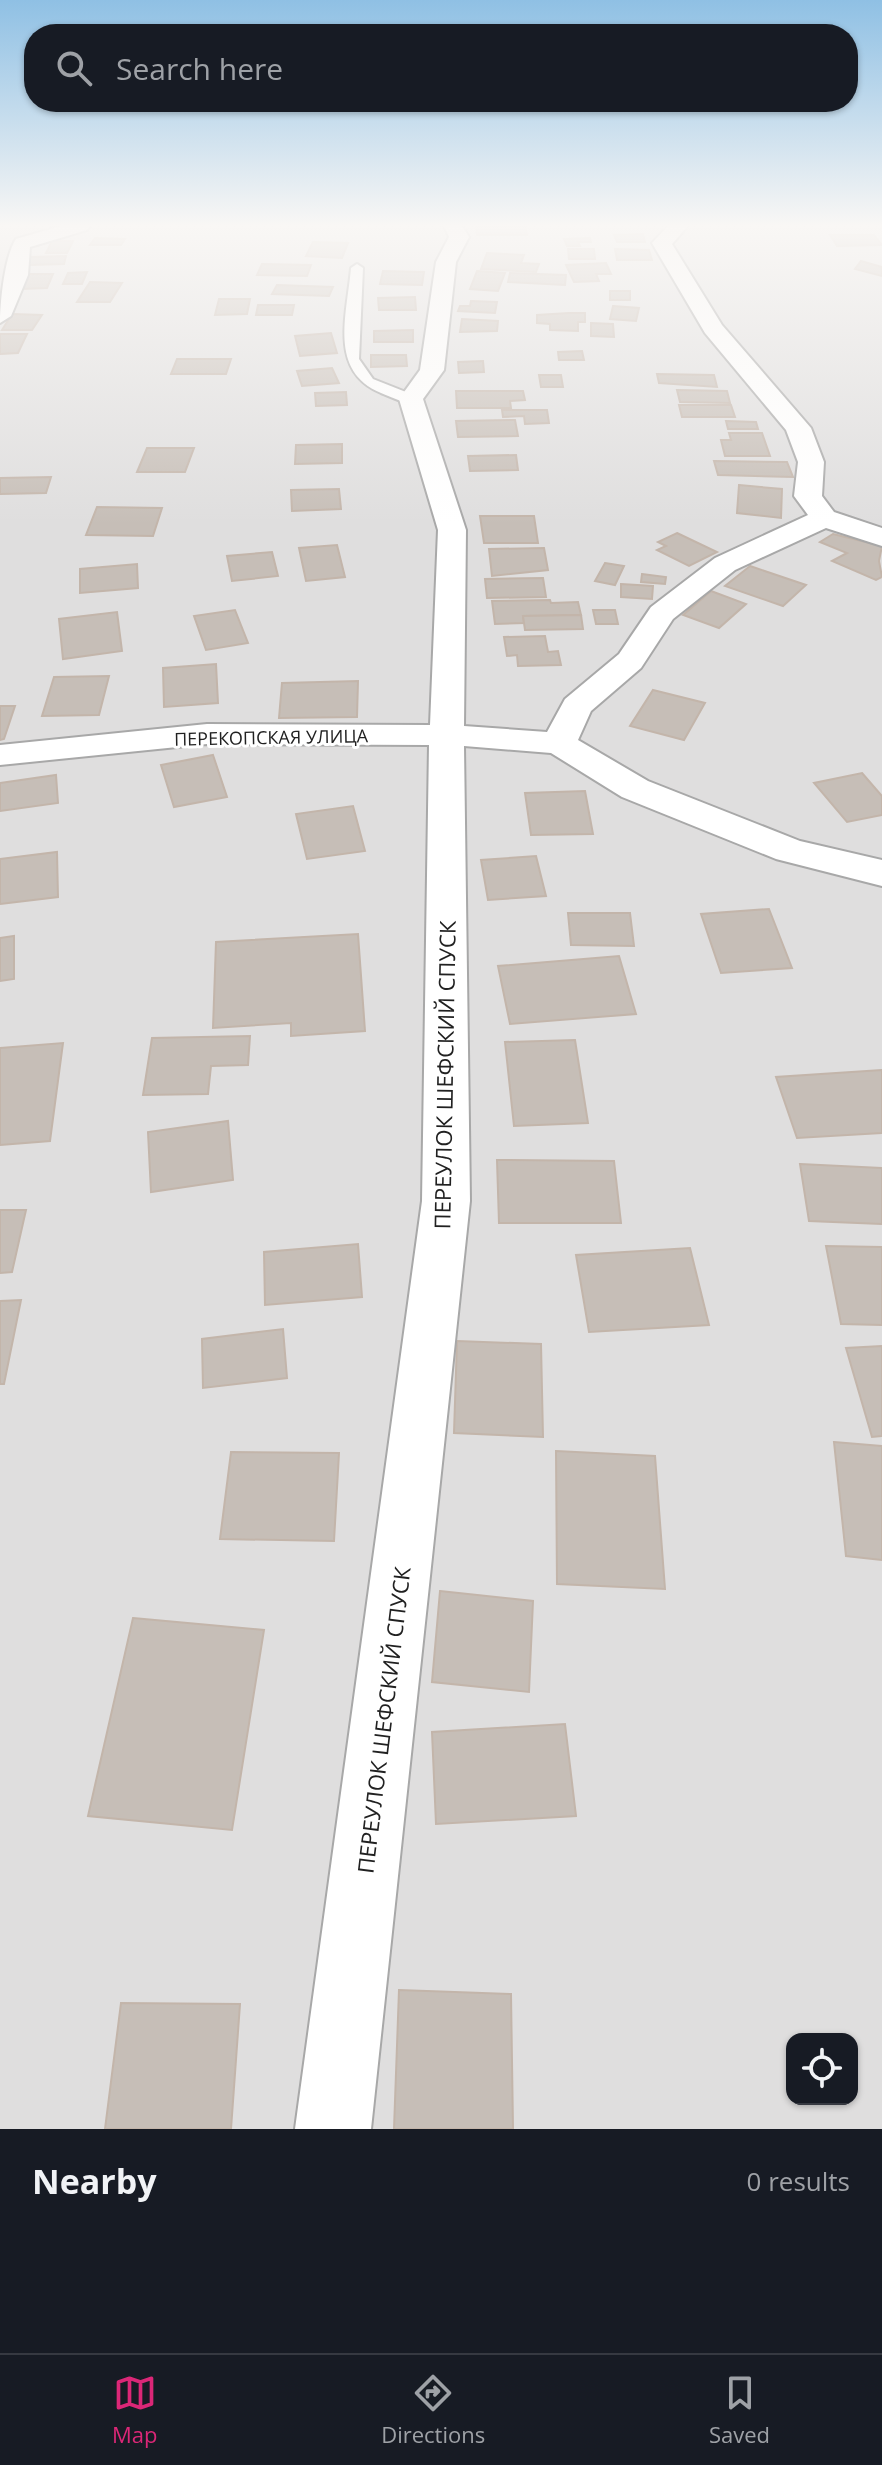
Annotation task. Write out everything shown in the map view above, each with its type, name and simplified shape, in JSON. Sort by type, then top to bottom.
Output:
[{"type":"street","points":[[411,399],[432,370],[438,325]]},
{"type":"street","points":[[711,325],[798,428],[811,462],[808,496],[824,518],[882,537]]},
{"type":"street","name":"ПЕРЕУЛОК ШЕФСКИЙ СПУСК","points":[[333,2129],[446,1201],[447,735],[452,530],[411,399]]},
{"type":"street","points":[[824,518],[725,564],[662,613],[630,661],[577,706],[559,743],[649,795],[789,850],[882,873]]},
{"type":"street","name":"ПЕРЕКОПСКАЯ УЛИЦА","points":[[0,755],[207,734],[447,735],[559,743]]},
{"type":"lane","points":[[354,325],[352,359],[368,382],[411,399]]},
{"type":"shaded area","points":[[0,325],[882,325],[882,2129],[0,2129]]},
{"type":"building","points":[[5,325],[35,325],[32,330],[2,330]]},
{"type":"building","points":[[461,325],[498,325],[497,331],[460,332]]},
{"type":"building","points":[[550,325],[578,325],[578,331],[550,330]]},
{"type":"building","points":[[591,325],[613,325],[614,337],[591,336]]},
{"type":"building","points":[[413,330],[413,342],[374,342],[374,331]]},
{"type":"building","points":[[331,333],[337,353],[300,356],[295,336]]},
{"type":"building","points":[[0,334],[27,334],[18,353],[0,354]]},
{"type":"building","points":[[582,351],[584,360],[559,360],[558,352]]},
{"type":"building","points":[[371,355],[406,355],[407,366],[371,367]]},
{"type":"building","points":[[177,359],[231,359],[226,374],[171,374]]},
{"type":"building","points":[[483,361],[484,372],[459,373],[458,362]]},
{"type":"building","points":[[332,368],[339,383],[302,386],[297,371]]},
{"type":"building","points":[[657,374],[714,375],[717,387],[659,383]]},
{"type":"building","points":[[539,375],[561,375],[563,387],[541,387]]},
{"type":"building","points":[[677,390],[727,391],[730,403],[680,402]]},
{"type":"building","points":[[456,391],[523,391],[525,400],[510,401],[511,408],[457,408]]},
{"type":"building","points":[[346,392],[347,405],[316,406],[315,393]]},
{"type":"building","points":[[679,405],[731,405],[735,417],[682,417]]},
{"type":"building","points":[[502,410],[547,410],[549,423],[525,424],[524,416],[503,417]]},
{"type":"building","points":[[515,420],[518,436],[458,437],[456,421]]},
{"type":"building","points":[[726,421],[756,422],[758,429],[728,429]]},
{"type":"building","points":[[729,433],[762,433],[770,456],[725,456],[721,440],[731,440]]},
{"type":"building","points":[[342,444],[342,463],[295,464],[296,445]]},
{"type":"building","points":[[147,448],[194,448],[185,472],[137,472]]},
{"type":"building","points":[[516,455],[518,470],[470,471],[468,456]]},
{"type":"building","points":[[714,461],[787,462],[793,477],[718,475]]},
{"type":"building","points":[[51,477],[46,493],[0,494],[0,478]]},
{"type":"building","points":[[739,485],[782,489],[781,518],[737,513]]},
{"type":"building","points":[[339,489],[341,509],[292,511],[291,490]]},
{"type":"building","points":[[97,507],[162,508],[153,536],[86,535]]},
{"type":"building","points":[[480,516],[534,516],[538,543],[484,543]]},
{"type":"building","points":[[677,533],[717,552],[689,566],[657,550],[666,546],[658,542]]},
{"type":"building","points":[[833,534],[882,546],[879,561],[882,577],[876,580],[832,561],[847,553],[820,542]]},
{"type":"building","points":[[337,545],[345,577],[306,581],[299,548]]},
{"type":"building","points":[[544,548],[548,570],[492,576],[489,549]]},
{"type":"building","points":[[272,552],[278,576],[232,581],[227,556]]},
{"type":"building","points":[[605,563],[624,566],[615,585],[595,581]]},
{"type":"building","points":[[137,564],[138,588],[80,593],[80,569]]},
{"type":"building","points":[[750,566],[806,585],[783,606],[725,586]]},
{"type":"building","points":[[642,574],[666,577],[665,584],[641,582]]},
{"type":"building","points":[[543,578],[546,597],[487,598],[485,579]]},
{"type":"building","points":[[621,584],[653,586],[652,599],[621,597]]},
{"type":"building","points":[[711,591],[746,604],[719,628],[683,615]]},
{"type":"building","points":[[550,600],[551,603],[578,602],[581,615],[523,616],[524,623],[495,624],[492,601]]},
{"type":"building","points":[[235,610],[248,643],[206,650],[194,616]]},
{"type":"building","points":[[593,610],[615,610],[618,624],[596,624]]},
{"type":"building","points":[[117,612],[122,651],[63,659],[59,619]]},
{"type":"building","points":[[581,615],[583,629],[525,630],[523,616]]},
{"type":"building","points":[[545,636],[548,652],[558,651],[561,665],[518,666],[517,655],[507,656],[504,637]]},
{"type":"building","points":[[216,664],[218,703],[164,707],[163,668]]},
{"type":"building","points":[[109,676],[99,715],[42,716],[54,677]]},
{"type":"building","points":[[358,681],[357,717],[279,718],[282,683]]},
{"type":"building","points":[[653,690],[705,703],[684,740],[630,726]]},
{"type":"building","points":[[0,706],[15,706],[4,739],[0,740]]},
{"type":"building","points":[[213,755],[227,797],[174,807],[161,765]]},
{"type":"building","points":[[862,773],[882,796],[882,815],[847,822],[814,783]]},
{"type":"building","points":[[56,775],[58,803],[0,811],[0,783]]},
{"type":"building","points":[[585,791],[593,834],[531,835],[525,793]]},
{"type":"building","points":[[353,806],[365,851],[307,859],[296,814]]},
{"type":"building","points":[[57,852],[58,897],[0,904],[0,859]]},
{"type":"building","points":[[536,856],[546,896],[488,900],[481,860]]},
{"type":"building","points":[[769,909],[792,968],[721,973],[701,914]]},
{"type":"building","points":[[568,913],[630,913],[634,946],[571,945]]},
{"type":"building","points":[[358,934],[365,1031],[291,1036],[291,1023],[213,1028],[216,942]]},
{"type":"building","points":[[14,936],[14,979],[0,981],[0,938]]},
{"type":"building","points":[[619,956],[636,1014],[510,1024],[498,966]]},
{"type":"building","points":[[250,1036],[248,1065],[211,1066],[208,1094],[143,1095],[152,1038]]},
{"type":"building","points":[[575,1040],[588,1123],[514,1126],[505,1042]]},
{"type":"building","points":[[63,1043],[50,1141],[0,1145],[0,1048]]},
{"type":"building","points":[[882,1070],[882,1133],[797,1138],[776,1077]]},
{"type":"building","points":[[228,1121],[233,1180],[151,1192],[148,1132]]},
{"type":"building","points":[[497,1160],[614,1161],[621,1223],[499,1223]]},
{"type":"building","points":[[800,1164],[882,1168],[882,1224],[809,1221]]},
{"type":"building","points":[[0,1210],[26,1210],[12,1272],[0,1273]]},
{"type":"building","points":[[358,1244],[362,1297],[265,1305],[264,1252]]},
{"type":"building","points":[[826,1246],[882,1247],[882,1325],[841,1324]]},
{"type":"building","points":[[690,1248],[709,1325],[589,1332],[576,1255]]},
{"type":"building","points":[[21,1300],[4,1384],[0,1384],[0,1301]]},
{"type":"building","points":[[283,1329],[287,1378],[203,1388],[202,1339]]},
{"type":"building","points":[[457,1341],[541,1344],[543,1437],[454,1433]]},
{"type":"building","points":[[882,1346],[882,1436],[872,1437],[846,1348]]},
{"type":"building","points":[[834,1442],[882,1446],[882,1560],[846,1556]]},
{"type":"building","points":[[556,1451],[655,1456],[665,1589],[557,1584]]},
{"type":"building","points":[[231,1452],[339,1453],[334,1541],[220,1539]]},
{"type":"building","points":[[440,1591],[533,1601],[529,1692],[432,1682]]},
{"type":"building","points":[[133,1618],[264,1630],[232,1830],[88,1816]]},
{"type":"building","points":[[565,1724],[576,1816],[436,1824],[432,1732]]},
{"type":"building","points":[[399,1990],[511,1994],[513,2129],[394,2129]]},
{"type":"building","points":[[121,2003],[240,2004],[231,2129],[105,2129]]}]
